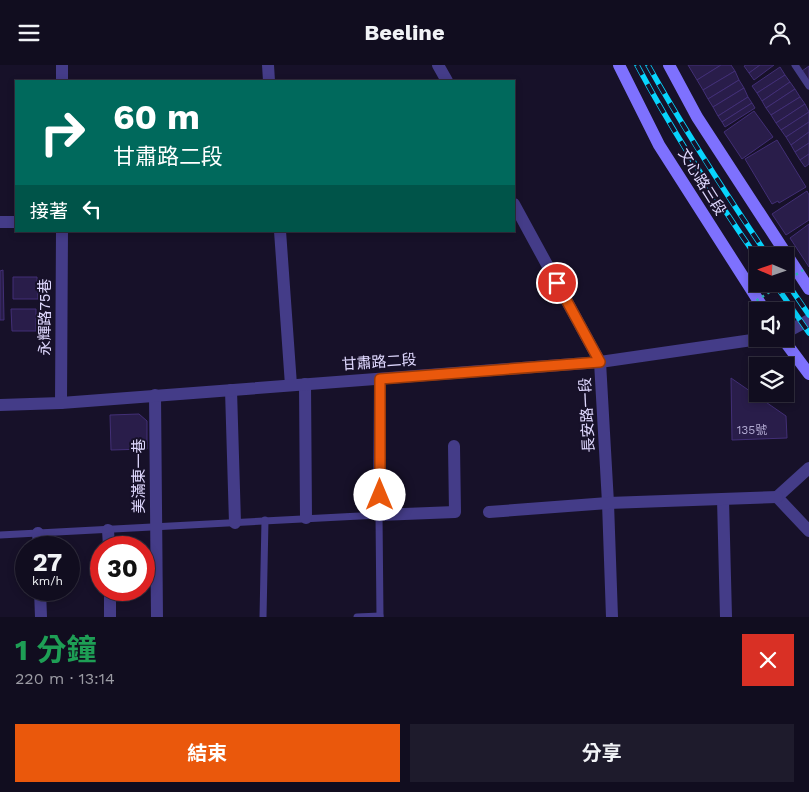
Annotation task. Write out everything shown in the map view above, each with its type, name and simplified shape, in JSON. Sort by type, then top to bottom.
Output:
[{"type":"main road","name":"文心路三段","points":[[619,65],[659,145],[759,302]]},
{"type":"main road","name":"文心路三段","points":[[669,65],[697,117],[809,289]]},
{"type":"main road","points":[[789,347],[809,374]]},
{"type":"street","points":[[62,65],[62,80]]},
{"type":"street","points":[[268,65],[269,80]]},
{"type":"street","points":[[438,65],[446,80]]},
{"type":"street","name":"長安路一段","points":[[515,206],[600,362],[612,617]]},
{"type":"street","points":[[0,222],[15,222]]},
{"type":"street","name":"永輝路75巷","points":[[61,403],[62,232]]},
{"type":"street","points":[[280,232],[291,385]]},
{"type":"street","points":[[794,328],[809,320]]},
{"type":"street","name":"甘肅路二段","points":[[0,405],[61,403],[600,362],[749,340]]},
{"type":"street","points":[[380,379],[379,515],[455,512],[454,446]]},
{"type":"street","points":[[305,384],[306,518]]},
{"type":"street","points":[[231,390],[235,523]]},
{"type":"street","name":"美滿東一巷","points":[[155,395],[156,617]]},
{"type":"street","points":[[489,512],[608,503],[777,497],[809,468]]},
{"type":"street","points":[[777,497],[809,531]]},
{"type":"street","points":[[724,499],[726,617]]},
{"type":"street","points":[[108,530],[108,536]]},
{"type":"street","points":[[40,601],[41,617]]},
{"type":"street","points":[[110,601],[110,617]]},
{"type":"lane","points":[[795,65],[809,86]]},
{"type":"lane","points":[[0,535],[379,515],[380,617],[357,617]]},
{"type":"lane","points":[[263,617],[265,521]]},
{"type":"path","points":[[794,276],[803,270]]},
{"type":"path","points":[[754,302],[768,293]]},
{"type":"building","points":[[688,65],[721,65],[697,80]]},
{"type":"building","points":[[721,65],[731,65],[735,71],[703,90],[697,80]]},
{"type":"building","points":[[760,65],[749,73],[744,66]]},
{"type":"building","points":[[760,65],[774,65],[754,80],[749,73]]},
{"type":"building","points":[[809,66],[809,81],[802,71]]},
{"type":"building","points":[[780,67],[785,75],[757,93],[752,86]]},
{"type":"building","points":[[735,71],[739,80],[708,99],[703,90]]},
{"type":"building","points":[[785,75],[790,82],[762,101],[757,93]]},
{"type":"building","points":[[739,80],[744,88],[713,107],[708,99]]},
{"type":"building","points":[[790,82],[795,89],[766,108],[762,101]]},
{"type":"building","points":[[744,88],[748,97],[718,116],[713,107]]},
{"type":"building","points":[[795,89],[800,97],[771,115],[766,108]]},
{"type":"building","points":[[748,97],[752,103],[722,122],[718,116]]},
{"type":"building","points":[[800,97],[805,104],[776,123],[771,115]]},
{"type":"building","points":[[752,103],[755,108],[725,127],[722,122]]},
{"type":"building","points":[[805,104],[809,112],[781,130],[776,123]]},
{"type":"building","points":[[754,111],[773,137],[742,159],[724,132]]},
{"type":"building","points":[[809,112],[809,122],[786,137],[781,130]]},
{"type":"building","points":[[809,122],[809,132],[791,145],[786,137]]},
{"type":"building","points":[[809,132],[809,143],[795,152],[791,145]]},
{"type":"building","points":[[777,140],[806,187],[779,203],[778,201],[772,204],[745,159]]},
{"type":"building","points":[[809,143],[809,154],[800,160],[795,152]]},
{"type":"building","points":[[809,154],[809,164],[805,167],[800,160]]},
{"type":"building","points":[[807,191],[809,195],[809,220],[786,235],[772,214]]},
{"type":"building","points":[[809,224],[809,267],[790,238]]},
{"type":"building","points":[[3,270],[4,320],[0,320],[0,271]]},
{"type":"building","points":[[13,277],[37,277],[38,299],[13,299]]},
{"type":"building","points":[[11,309],[36,309],[36,331],[12,331]]},
{"type":"building","points":[[731,378],[749,390],[749,402],[766,402],[786,416],[787,438],[732,440]]},
{"type":"building","points":[[139,414],[147,421],[147,449],[111,450],[110,415]]},
{"type":"railway","points":[[637,65],[694,163],[750,247]]},
{"type":"railway","points":[[648,65],[706,162],[762,247]]},
{"type":"railway","points":[[781,293],[809,333]]},
{"type":"railway","points":[[794,293],[809,315]]},
{"type":"route","points":[[380,495],[380,379],[600,362],[557,283]]}]
